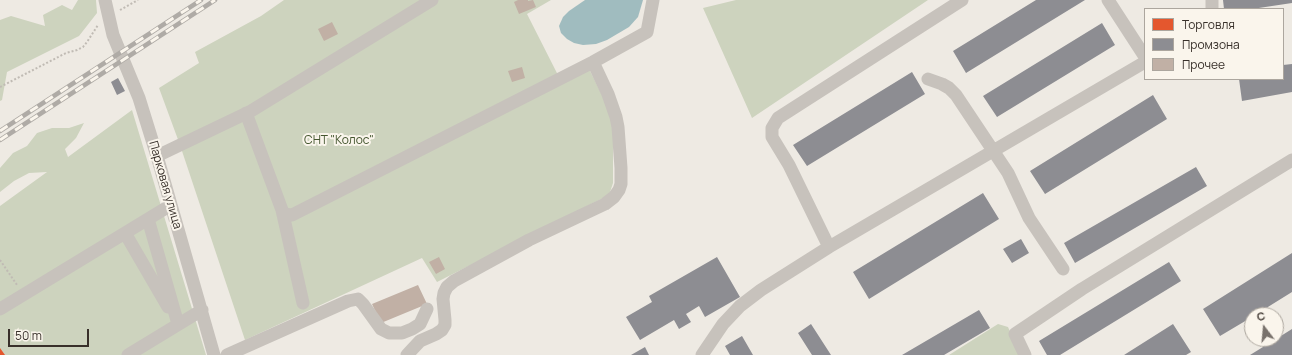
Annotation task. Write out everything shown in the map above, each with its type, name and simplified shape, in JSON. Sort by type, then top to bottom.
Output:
[{"type":"street","name":"Парковая улица","points":[[105,0],[117,46],[132,78],[157,156],[214,355]]},
{"type":"street","points":[[157,156],[246,113],[432,0]]},
{"type":"street","points":[[283,214],[292,215],[593,62],[647,32],[653,0]]},
{"type":"street","points":[[830,247],[772,137],[772,128],[778,118],[962,0]]},
{"type":"street","points":[[1108,0],[1144,56]]},
{"type":"street","points":[[407,355],[420,341],[442,330],[445,325],[444,293],[447,287],[454,281],[529,240],[605,204],[614,197],[619,190],[621,184],[621,168],[616,117],[608,94],[593,62]]},
{"type":"street","points":[[702,355],[723,324],[740,306],[761,290],[993,150],[1144,63]]},
{"type":"street","points":[[928,79],[942,84],[956,95],[1008,173],[1029,218],[1063,269]]},
{"type":"street","points":[[246,113],[283,214],[303,303]]},
{"type":"street","points":[[1025,355],[1015,334],[1082,289],[1292,160]]},
{"type":"street","points":[[0,309],[171,206]]},
{"type":"street","points":[[148,219],[178,324]]},
{"type":"street","points":[[125,233],[178,324]]},
{"type":"street","points":[[227,355],[348,301],[358,299],[364,304],[381,329],[389,334],[402,333],[416,327],[420,324],[427,309]]},
{"type":"street","points":[[128,355],[202,310]]},
{"type":"path","points":[[0,87],[66,53],[83,47],[98,26],[109,17],[138,0]]},
{"type":"path","points":[[0,260],[23,294]]},
{"type":"green space","points":[[78,0],[96,0],[97,13],[79,36],[7,72],[2,100],[0,101],[0,20],[11,16],[45,26],[43,15],[62,5],[72,10]]},
{"type":"green space","name":"СНТ \"Колос\"","points":[[284,0],[551,0],[527,14],[562,83],[589,69],[608,107],[613,122],[613,183],[609,195],[437,282],[422,258],[245,340],[180,145],[159,88],[199,63],[195,52],[261,16]]},
{"type":"green space","points":[[736,0],[928,0],[752,118],[703,8]]},
{"type":"green space","points":[[132,110],[206,355],[0,355],[0,206],[47,172],[29,173],[14,181],[0,192],[0,168],[13,153],[27,146],[37,133],[52,128],[69,128],[84,123],[76,138],[65,149],[68,157]]},
{"type":"green space","points":[[998,324],[1008,327],[1020,355],[949,355]]},
{"type":"water","points":[[585,0],[643,0],[638,17],[629,27],[607,40],[596,44],[583,45],[574,43],[567,39],[561,33],[559,26],[563,17],[569,11]]},
{"type":"building: Торговля","points":[[0,348],[5,355],[0,355]]},
{"type":"building: Промзона","points":[[1036,0],[1085,0],[966,73],[953,51]]},
{"type":"building: Промзона","points":[[1223,0],[1292,0],[1292,3],[1259,8],[1224,8]]},
{"type":"building: Промзона","points":[[1102,23],[1115,45],[997,117],[983,96]]},
{"type":"building: Промзона","points":[[1292,64],[1292,92],[1242,101],[1239,80],[1284,80],[1284,65]]},
{"type":"building: Промзона","points":[[912,72],[925,94],[807,166],[793,145]]},
{"type":"building: Промзона","points":[[118,78],[125,91],[117,95],[111,82]]},
{"type":"building: Промзона","points":[[1153,95],[1167,119],[1045,194],[1030,171]]},
{"type":"building: Промзона","points":[[1196,167],[1207,186],[1075,263],[1064,243]]},
{"type":"building: Промзона","points":[[983,193],[999,219],[869,299],[853,272]]},
{"type":"building: Промзона","points":[[1021,239],[1029,253],[1012,263],[1003,249]]},
{"type":"building: Промзона","points":[[1292,253],[1292,292],[1268,307],[1244,307],[1244,322],[1220,336],[1203,309]]},
{"type":"building: Промзона","points":[[717,257],[740,297],[705,317],[699,306],[686,314],[691,322],[679,329],[674,320],[640,340],[626,317],[652,302],[649,296]]},
{"type":"building: Промзона","points":[[1169,262],[1181,281],[1060,355],[1047,355],[1039,341]]},
{"type":"building: Промзона","points":[[979,310],[990,328],[944,355],[902,355]]},
{"type":"building: Промзона","points":[[811,324],[831,355],[812,355],[798,333]]},
{"type":"building: Промзона","points":[[1173,324],[1191,352],[1186,355],[1124,355]]},
{"type":"building: Промзона","points":[[1292,329],[1292,355],[1250,355],[1263,347],[1284,347],[1284,334]]},
{"type":"building: Промзона","points":[[742,336],[753,355],[730,355],[725,346]]},
{"type":"building: Промзона","points":[[645,347],[649,355],[631,355]]},
{"type":"building: Прочее","points":[[518,0],[533,0],[536,7],[519,14],[514,2]]},
{"type":"building: Прочее","points":[[332,22],[338,34],[324,41],[318,29]]},
{"type":"building: Прочее","points":[[522,67],[525,78],[512,82],[508,71]]},
{"type":"building: Прочее","points":[[439,257],[445,269],[436,274],[429,262]]},
{"type":"building: Прочее","points":[[418,285],[427,304],[381,323],[372,304]]},
{"type":"railway","points":[[0,131],[201,0]]},
{"type":"railway","points":[[0,140],[215,0]]}]
